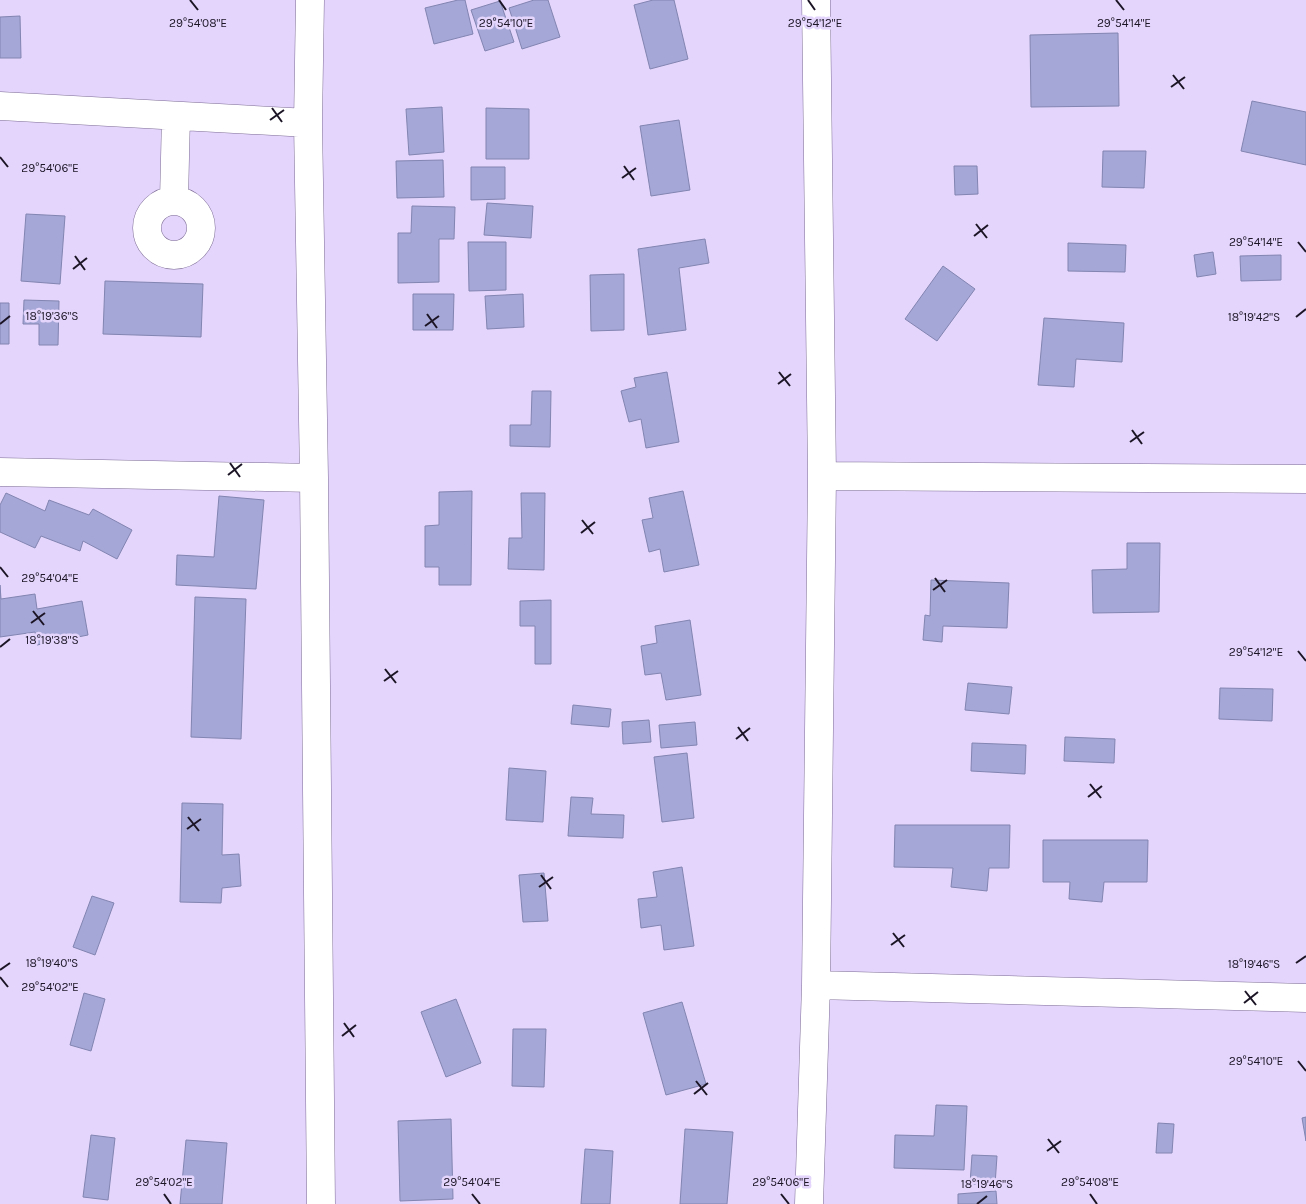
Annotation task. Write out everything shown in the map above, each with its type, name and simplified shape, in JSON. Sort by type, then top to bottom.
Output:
[{"type":"street","points":[[310,0],[308,123],[314,478],[321,1204]]},
{"type":"street","points":[[809,1204],[816,985],[822,476],[816,0]]},
{"type":"street","points":[[0,106],[308,123]]},
{"type":"street","points":[[174,200],[176,116]]},
{"type":"street","points":[[0,472],[314,478]]},
{"type":"street","points":[[822,476],[1306,479]]},
{"type":"street","points":[[816,985],[1306,998]]},
{"type":"building","points":[[465,0],[473,34],[434,44],[425,8]]},
{"type":"building","points":[[534,0],[548,0],[560,37],[522,49],[509,8]]},
{"type":"building","points":[[653,0],[674,0],[688,59],[650,69],[634,5]]},
{"type":"building","points":[[500,1],[514,42],[485,51],[471,10]]},
{"type":"building","points":[[20,16],[21,58],[0,58],[0,17]]},
{"type":"building","points":[[1118,33],[1119,106],[1031,107],[1030,35]]},
{"type":"building","points":[[1252,101],[1306,112],[1306,165],[1241,151]]},
{"type":"building","points":[[442,107],[444,152],[409,155],[406,109]]},
{"type":"building","points":[[486,108],[529,109],[529,159],[486,159]]},
{"type":"building","points":[[679,120],[690,190],[651,196],[640,126]]},
{"type":"building","points":[[1103,151],[1146,151],[1144,188],[1102,187]]},
{"type":"building","points":[[443,160],[444,197],[397,198],[396,161]]},
{"type":"building","points":[[954,166],[977,166],[978,194],[955,195]]},
{"type":"building","points":[[471,167],[505,167],[505,199],[471,200]]},
{"type":"building","points":[[487,203],[533,206],[531,238],[484,235]]},
{"type":"building","points":[[412,206],[455,207],[454,239],[439,239],[439,282],[398,283],[398,233],[411,233]]},
{"type":"building","points":[[26,214],[65,216],[60,284],[21,281]]},
{"type":"building","points":[[705,239],[709,263],[679,268],[686,330],[648,335],[638,249]]},
{"type":"building","points":[[468,242],[506,242],[506,290],[469,291]]},
{"type":"building","points":[[1068,243],[1126,245],[1125,272],[1068,271]]},
{"type":"building","points":[[1213,252],[1216,274],[1197,277],[1194,255]]},
{"type":"building","points":[[1281,255],[1281,280],[1241,281],[1240,256]]},
{"type":"building","points":[[943,266],[975,289],[937,341],[905,319]]},
{"type":"building","points":[[624,274],[624,330],[591,331],[590,275]]},
{"type":"building","points":[[105,281],[203,284],[201,337],[103,334]]},
{"type":"building","points":[[413,294],[454,294],[453,330],[413,330]]},
{"type":"building","points":[[523,294],[524,327],[487,329],[485,296]]},
{"type":"building","points":[[24,300],[59,301],[58,345],[39,345],[39,324],[23,324]]},
{"type":"building","points":[[0,303],[9,303],[9,344],[0,344]]},
{"type":"building","points":[[1044,318],[1124,323],[1122,362],[1076,359],[1074,387],[1038,385]]},
{"type":"building","points":[[667,372],[679,442],[646,448],[641,419],[629,422],[621,391],[636,387],[634,378]]},
{"type":"building","points":[[532,391],[551,391],[550,447],[510,446],[510,425],[531,425]]},
{"type":"building","points":[[472,491],[471,585],[439,585],[439,567],[425,567],[425,526],[439,525],[439,492]]},
{"type":"building","points":[[683,491],[699,565],[664,572],[660,549],[649,552],[642,520],[653,518],[649,498]]},
{"type":"building","points":[[6,493],[45,511],[49,500],[89,515],[93,509],[132,530],[117,559],[83,541],[80,551],[41,536],[35,548],[0,532],[0,505]]},
{"type":"building","points":[[521,493],[545,493],[544,570],[508,569],[509,538],[522,538]]},
{"type":"building","points":[[219,496],[264,500],[256,589],[176,585],[177,555],[214,557]]},
{"type":"building","points":[[1127,543],[1160,543],[1159,612],[1093,613],[1092,570],[1127,569]]},
{"type":"building","points":[[931,580],[1009,583],[1007,628],[943,626],[942,642],[923,640],[925,615],[930,616]]},
{"type":"building","points":[[0,585],[1,599],[35,594],[37,609],[82,601],[88,635],[37,645],[35,632],[0,637]]},
{"type":"building","points":[[195,597],[246,599],[241,739],[191,737]]},
{"type":"building","points":[[551,600],[551,664],[535,664],[535,626],[520,626],[520,601]]},
{"type":"building","points":[[690,620],[701,695],[666,700],[661,673],[645,675],[641,646],[657,643],[655,626]]},
{"type":"building","points":[[968,683],[1012,687],[1009,714],[965,710]]},
{"type":"building","points":[[1220,688],[1273,689],[1272,721],[1219,719]]},
{"type":"building","points":[[573,705],[611,709],[609,727],[571,724]]},
{"type":"building","points":[[649,720],[651,742],[623,744],[622,722]]},
{"type":"building","points":[[695,722],[697,745],[661,748],[659,725]]},
{"type":"building","points":[[1065,737],[1115,739],[1114,763],[1064,761]]},
{"type":"building","points":[[972,743],[1026,745],[1025,774],[971,771]]},
{"type":"building","points":[[687,753],[694,818],[662,822],[654,757]]},
{"type":"building","points":[[509,768],[546,771],[543,822],[506,820]]},
{"type":"building","points":[[571,797],[593,798],[591,814],[624,815],[623,838],[568,836]]},
{"type":"building","points":[[182,803],[223,804],[222,855],[239,854],[241,886],[222,888],[221,903],[180,902]]},
{"type":"building","points":[[895,825],[1010,825],[1009,868],[989,868],[987,891],[951,887],[953,868],[894,867]]},
{"type":"building","points":[[1043,840],[1148,840],[1147,882],[1104,882],[1102,902],[1069,899],[1070,882],[1043,882]]},
{"type":"building","points":[[682,867],[694,946],[664,950],[661,925],[641,928],[638,899],[657,897],[653,872]]},
{"type":"building","points":[[544,873],[548,921],[523,922],[519,875]]},
{"type":"building","points":[[92,896],[114,903],[95,955],[73,947]]},
{"type":"building","points":[[84,993],[105,999],[91,1051],[70,1045]]},
{"type":"building","points":[[456,999],[481,1063],[446,1077],[421,1012]]},
{"type":"building","points":[[682,1002],[706,1084],[666,1095],[643,1013]]},
{"type":"building","points":[[513,1029],[546,1029],[544,1087],[512,1086]]},
{"type":"building","points":[[936,1105],[967,1106],[964,1170],[894,1168],[895,1135],[934,1136]]},
{"type":"building","points":[[1306,1117],[1306,1141],[1302,1118]]},
{"type":"building","points":[[451,1119],[453,1199],[400,1201],[398,1121]]},
{"type":"building","points":[[1158,1123],[1174,1124],[1172,1153],[1156,1153]]},
{"type":"building","points":[[685,1129],[733,1132],[727,1204],[680,1204]]},
{"type":"building","points":[[91,1135],[115,1138],[108,1200],[83,1197]]},
{"type":"building","points":[[186,1140],[227,1143],[222,1204],[180,1204]]},
{"type":"building","points":[[585,1149],[613,1151],[610,1204],[581,1204]]},
{"type":"building","points":[[972,1155],[997,1156],[995,1185],[970,1184]]},
{"type":"building","points":[[996,1191],[997,1204],[958,1204],[958,1194]]}]
